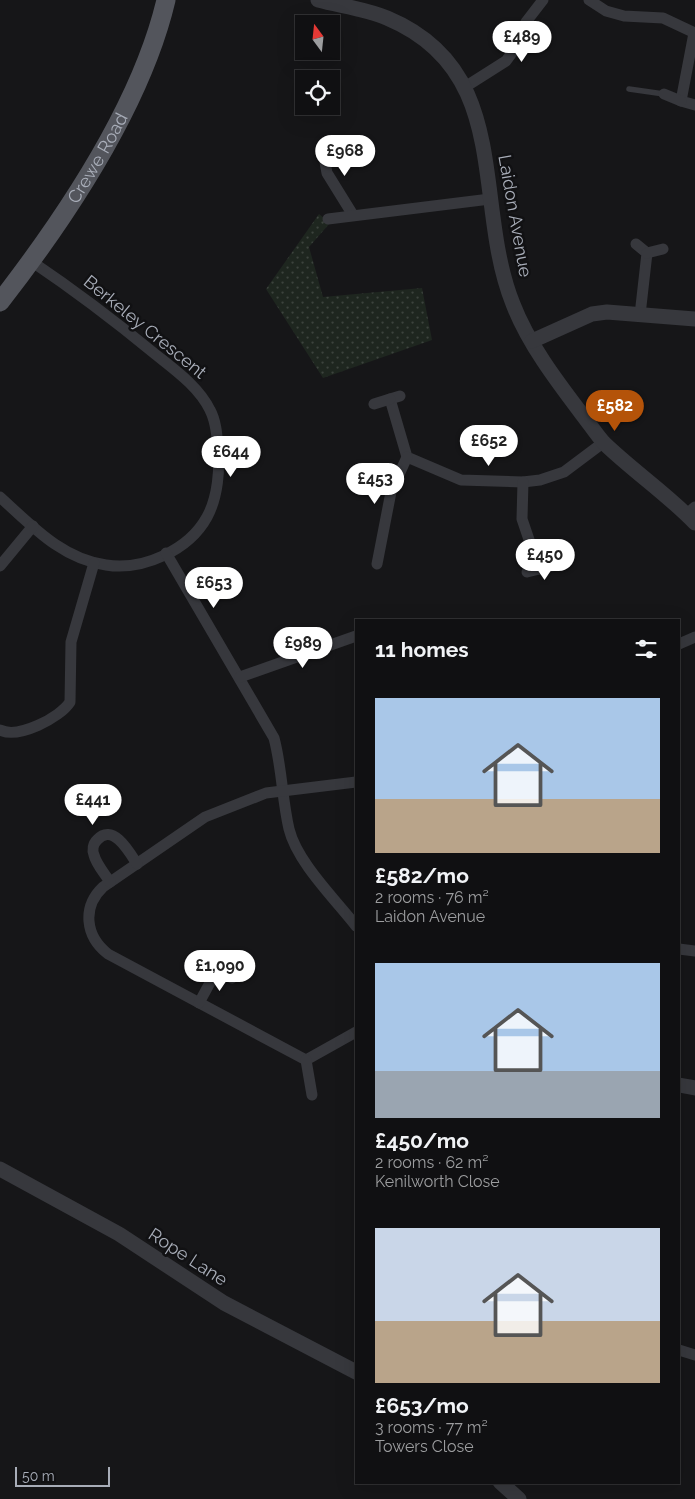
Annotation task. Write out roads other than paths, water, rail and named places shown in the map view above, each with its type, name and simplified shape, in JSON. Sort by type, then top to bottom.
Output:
[{"type":"main road","name":"Crewe Road","points":[[0,302],[31,261],[82,183],[119,120],[142,71],[166,0]]},
{"type":"street","name":"Laidon Avenue","points":[[318,0],[387,18],[416,33],[439,53],[465,87],[480,126],[501,264],[513,305],[532,340],[566,393],[604,442],[692,515]]},
{"type":"street","points":[[465,87],[506,61],[517,46],[526,22],[543,0]]},
{"type":"street","points":[[589,0],[606,11],[624,16],[663,18],[694,33],[681,101]]},
{"type":"street","points":[[664,94],[695,105]]},
{"type":"street","points":[[322,146],[328,173],[353,216]]},
{"type":"street","points":[[328,219],[490,199]]},
{"type":"street","points":[[636,244],[647,254]]},
{"type":"street","points":[[647,254],[662,249]]},
{"type":"street","points":[[640,315],[647,254]]},
{"type":"street","name":"Berkeley Crescent","points":[[0,498],[64,551],[106,566],[128,565],[166,554],[190,537],[206,518],[218,476],[219,457],[212,412],[193,387],[115,321],[31,261]]},
{"type":"street","points":[[532,340],[592,314],[607,312],[695,319]]},
{"type":"street","points":[[374,404],[395,397],[407,457],[391,492],[377,564]]},
{"type":"street","points":[[407,457],[461,480],[523,482],[540,480],[564,472],[604,442]]},
{"type":"street","points":[[523,482],[522,519],[539,569]]},
{"type":"street","points":[[0,566],[33,526]]},
{"type":"street","points":[[166,554],[240,677],[274,738],[280,762],[289,830],[303,858],[355,925]]},
{"type":"street","points":[[0,730],[16,733],[53,718],[70,702],[71,642],[94,563]]},
{"type":"street","points":[[527,572],[556,565]]},
{"type":"street","points":[[240,677],[355,636]]},
{"type":"street","points":[[680,644],[695,637]]},
{"type":"street","points":[[306,1060],[108,954],[98,944],[89,924],[90,908],[97,893],[110,882],[205,817],[266,793],[283,789],[355,782]]},
{"type":"street","points":[[110,882],[93,854],[94,844],[101,837],[110,835],[119,839],[137,864]]},
{"type":"street","points":[[680,949],[695,951]]},
{"type":"street","points":[[206,960],[232,978]]},
{"type":"street","points":[[198,1003],[218,968]]},
{"type":"street","points":[[306,1060],[355,1033]]},
{"type":"street","points":[[306,1060],[312,1095]]},
{"type":"street","points":[[680,1085],[695,1088]]},
{"type":"street","name":"Rope Lane","points":[[0,1169],[118,1234],[224,1303],[355,1371]]},
{"type":"street","points":[[502,1484],[519,1499]]},
{"type":"lane","points":[[629,89],[664,94]]}]
